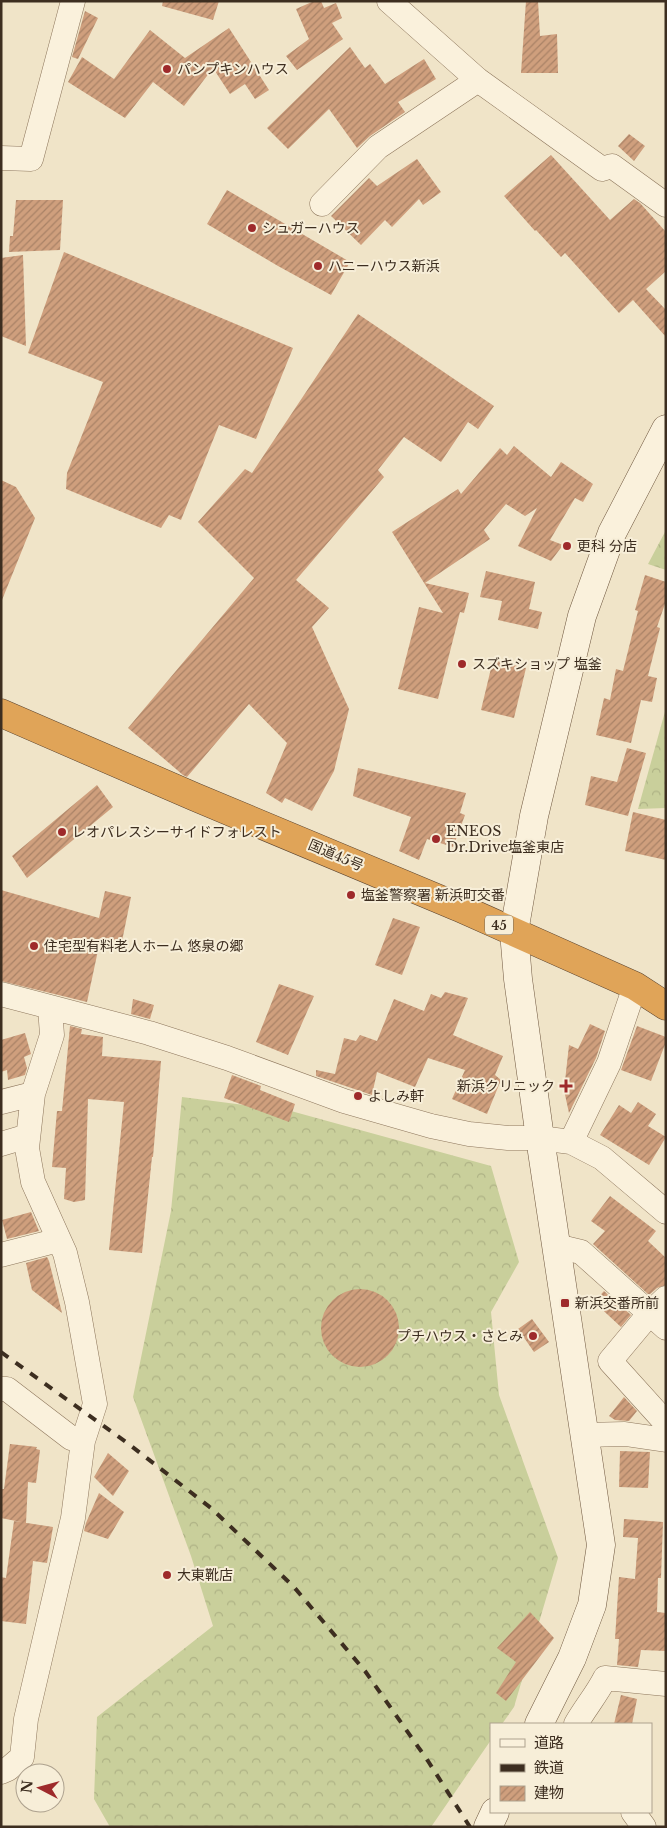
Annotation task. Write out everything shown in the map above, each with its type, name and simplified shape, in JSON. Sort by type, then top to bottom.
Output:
[{"type":"highway","name":"国道45号","points":[[1,713],[514,932],[635,986],[666,1006]]},
{"type":"street","points":[[1,158],[31,160],[73,1]]},
{"type":"street","points":[[389,1],[478,80],[602,169],[612,166],[666,205]]},
{"type":"street","points":[[322,204],[378,147],[478,80]]},
{"type":"street","points":[[551,1718],[592,1605],[601,1545],[540,1138],[518,979],[514,932],[534,816],[582,616],[612,533],[666,430]]},
{"type":"street","points":[[571,1142],[609,1063],[635,986]]},
{"type":"street","points":[[1,994],[149,1033],[227,1058],[344,1101],[431,1126],[469,1134],[508,1138],[540,1138],[571,1142],[602,1158],[666,1212]]},
{"type":"street","points":[[1,1772],[8,1769],[22,1757],[26,1719],[73,1518],[83,1441],[95,1404],[77,1302],[64,1253],[33,1182],[27,1148],[33,1094],[52,1035],[50,1007]]},
{"type":"street","points":[[1,1102],[33,1094]]},
{"type":"street","points":[[1,1144],[28,1136]]},
{"type":"street","points":[[1,1256],[59,1240]]},
{"type":"street","points":[[556,1246],[581,1252],[660,1313],[610,1361],[666,1423]]},
{"type":"street","points":[[1,1389],[7,1389],[70,1438],[83,1441]]},
{"type":"street","points":[[584,1435],[625,1434],[666,1440]]},
{"type":"street","points":[[577,1723],[585,1708],[599,1691],[605,1678],[666,1684]]},
{"type":"street","points":[[488,1827],[495,1813]]},
{"type":"street","points":[[634,1813],[644,1827]]},
{"type":"green space","points":[[666,530],[666,570],[648,564]]},
{"type":"green space","points":[[666,708],[666,808],[638,809]]},
{"type":"green space","points":[[182,1097],[291,1111],[491,1166],[519,1262],[491,1312],[499,1395],[558,1558],[514,1707],[503,1723],[490,1723],[490,1741],[431,1827],[110,1827],[94,1799],[97,1717],[213,1626],[191,1556],[133,1397],[171,1211]]},
{"type":"building","points":[[163,1],[219,1],[213,20],[162,6]]},
{"type":"building","points":[[314,1],[321,1],[324,8],[336,3],[342,18],[332,23],[343,39],[297,70],[286,56],[309,39],[296,9]]},
{"type":"building","points":[[526,1],[538,1],[540,36],[557,34],[558,73],[521,73]]},
{"type":"building","points":[[85,11],[98,18],[78,59],[72,57]]},
{"type":"building","points":[[229,28],[269,90],[255,99],[245,84],[230,94],[213,68],[184,106],[153,82],[125,118],[68,82],[82,57],[114,79],[150,30],[185,58]]},
{"type":"building","points":[[350,47],[365,68],[370,64],[385,84],[424,59],[436,79],[398,102],[405,112],[370,136],[357,148],[329,109],[288,149],[267,128]]},
{"type":"building","points":[[629,134],[645,146],[634,161],[618,146]]},
{"type":"building","points":[[551,155],[610,220],[634,199],[640,203],[666,232],[666,271],[646,289],[666,310],[666,337],[633,300],[619,313],[565,253],[561,257],[504,196]]},
{"type":"building","points":[[417,159],[441,192],[423,205],[419,199],[392,227],[385,220],[361,245],[331,216],[369,178],[377,186]]},
{"type":"building","points":[[227,190],[350,262],[331,295],[207,224]]},
{"type":"building","points":[[16,200],[63,200],[60,250],[9,252],[10,236],[13,236]]},
{"type":"building","points":[[64,252],[293,348],[256,439],[219,425],[181,520],[169,515],[161,528],[66,489],[67,473],[103,382],[28,353]]},
{"type":"building","points":[[23,255],[26,346],[1,336],[1,258]]},
{"type":"building","points":[[358,314],[494,406],[478,429],[468,422],[441,462],[404,437],[378,470],[384,477],[296,580],[329,608],[312,627],[349,709],[334,771],[312,811],[285,798],[282,803],[266,793],[287,743],[249,704],[187,777],[128,728],[254,578],[198,522],[245,469],[252,473]]},
{"type":"building","points":[[514,446],[551,477],[561,462],[593,484],[583,502],[575,498],[550,540],[563,545],[551,561],[518,546],[537,508],[525,516],[506,504],[484,530],[490,539],[425,583],[469,593],[464,613],[460,612],[438,699],[398,689],[419,607],[443,613],[392,532],[458,489],[461,494],[500,448],[507,455]]},
{"type":"building","points":[[1,480],[16,487],[35,518],[2,600]]},
{"type":"building","points":[[486,571],[535,582],[529,609],[542,612],[538,629],[498,620],[502,601],[480,597]]},
{"type":"building","points":[[645,575],[666,582],[666,601],[657,627],[660,628],[648,676],[657,678],[652,702],[641,700],[631,743],[596,735],[604,698],[610,700],[616,669],[623,671],[638,611],[635,610]]},
{"type":"building","points":[[493,660],[526,668],[514,718],[481,710]]},
{"type":"building","points":[[627,748],[646,753],[628,816],[585,805],[591,776],[617,782]]},
{"type":"building","points":[[358,768],[466,793],[460,813],[465,815],[453,847],[427,839],[419,860],[399,851],[411,817],[353,796]]},
{"type":"building","name":"レオパレスシーサイドフォレスト","points":[[97,785],[113,807],[27,878],[12,856]]},
{"type":"building","points":[[633,812],[666,820],[666,860],[625,851]]},
{"type":"building","points":[[1,890],[99,918],[105,891],[131,897],[121,946],[100,941],[87,1002],[1,981]]},
{"type":"building","points":[[393,918],[420,927],[402,975],[375,965]]},
{"type":"building","points":[[279,984],[314,996],[288,1055],[256,1042]]},
{"type":"building","points":[[445,992],[468,998],[453,1035],[503,1056],[495,1075],[501,1080],[487,1114],[452,1099],[465,1070],[428,1058],[415,1087],[377,1072],[372,1095],[316,1076],[316,1070],[335,1074],[344,1038],[356,1041],[360,1035],[377,1041],[394,999],[424,1011],[431,994],[441,998]]},
{"type":"building","points":[[133,999],[154,1005],[150,1019],[131,1014]]},
{"type":"building","points":[[590,1024],[605,1031],[596,1058],[569,1113],[564,1090],[569,1045],[578,1049]]},
{"type":"building","points":[[70,1026],[82,1029],[81,1034],[103,1037],[102,1056],[161,1061],[142,1253],[109,1250],[124,1102],[88,1099],[85,1200],[74,1202],[64,1199],[66,1168],[52,1167],[57,1111],[62,1111]]},
{"type":"building","points":[[637,1026],[666,1037],[666,1042],[651,1081],[621,1070]]},
{"type":"building","points":[[25,1033],[31,1054],[24,1057],[27,1068],[25,1075],[8,1080],[7,1070],[1,1072],[1,1040]]},
{"type":"building","points":[[232,1075],[261,1086],[260,1090],[295,1104],[289,1122],[224,1098]]},
{"type":"building","points":[[638,1102],[656,1114],[648,1126],[666,1137],[649,1165],[600,1135],[619,1105],[631,1113]]},
{"type":"building","points":[[610,1196],[656,1231],[648,1241],[666,1258],[666,1285],[657,1288],[649,1295],[593,1244],[605,1231],[591,1221]]},
{"type":"building","points":[[31,1212],[39,1231],[7,1239],[2,1220]]},
{"type":"building","points":[[47,1257],[62,1313],[32,1290],[26,1263]]},
{"type":"building","points":[[360,1289],[375,1292],[392,1306],[396,1313],[399,1328],[396,1343],[382,1360],[375,1364],[360,1367],[345,1364],[328,1350],[324,1343],[321,1328],[324,1313],[338,1296],[345,1292]]},
{"type":"building","points":[[604,1291],[631,1315],[621,1327],[594,1302]]},
{"type":"building","name":"プチハウス・さとみ","points":[[532,1319],[549,1342],[534,1352],[518,1329]]},
{"type":"building","points":[[624,1397],[637,1411],[629,1421],[615,1420],[609,1416]]},
{"type":"building","points":[[10,1444],[37,1447],[36,1449],[40,1450],[36,1483],[28,1482],[26,1523],[1,1518],[1,1489],[4,1489]]},
{"type":"building","points":[[620,1451],[650,1452],[648,1488],[619,1487]]},
{"type":"building","points":[[108,1453],[129,1471],[113,1496],[94,1477]]},
{"type":"building","points":[[99,1493],[124,1512],[108,1539],[84,1531]]},
{"type":"building","points":[[624,1519],[663,1522],[661,1578],[658,1578],[657,1612],[666,1613],[666,1651],[641,1650],[638,1667],[617,1665],[619,1639],[615,1639],[619,1577],[635,1579],[638,1538],[623,1537]]},
{"type":"building","points":[[14,1521],[53,1527],[47,1563],[33,1561],[26,1624],[1,1621],[1,1577],[6,1578]]},
{"type":"building","points":[[530,1612],[554,1638],[506,1701],[496,1693],[516,1662],[497,1648]]},
{"type":"building","points":[[621,1695],[637,1699],[632,1723],[614,1723]]},
{"type":"railway","points":[[1,1352],[130,1445],[211,1508],[294,1587],[365,1671],[428,1761],[470,1827]]},
{"type":"place","name":"パンプキンハウス","points":[[167,69]]},
{"type":"place","name":"シュガーハウス","points":[[252,228]]},
{"type":"place","name":"ハニーハウス新浜","points":[[318,266]]},
{"type":"place","name":"更科 分店","points":[[567,546]]},
{"type":"place","name":"スズキショップ 塩釜","points":[[462,664]]},
{"type":"place","name":"レオパレスシーサイドフォレスト","points":[[62,832]]},
{"type":"place","name":"ENEOS Dr.Drive塩釜東店","points":[[436,839]]},
{"type":"place","name":"塩釜警察署 新浜町交番","points":[[351,895]]},
{"type":"place","name":"住宅型有料老人ホーム 悠泉の郷","points":[[34,946]]},
{"type":"place","name":"新浜クリニック","points":[[566,1086]]},
{"type":"place","name":"よしみ軒","points":[[358,1096]]},
{"type":"place","name":"新浜交番所前","points":[[565,1303]]},
{"type":"place","name":"プチハウス・さとみ","points":[[533,1336]]},
{"type":"place","name":"大東靴店","points":[[167,1575]]}]
